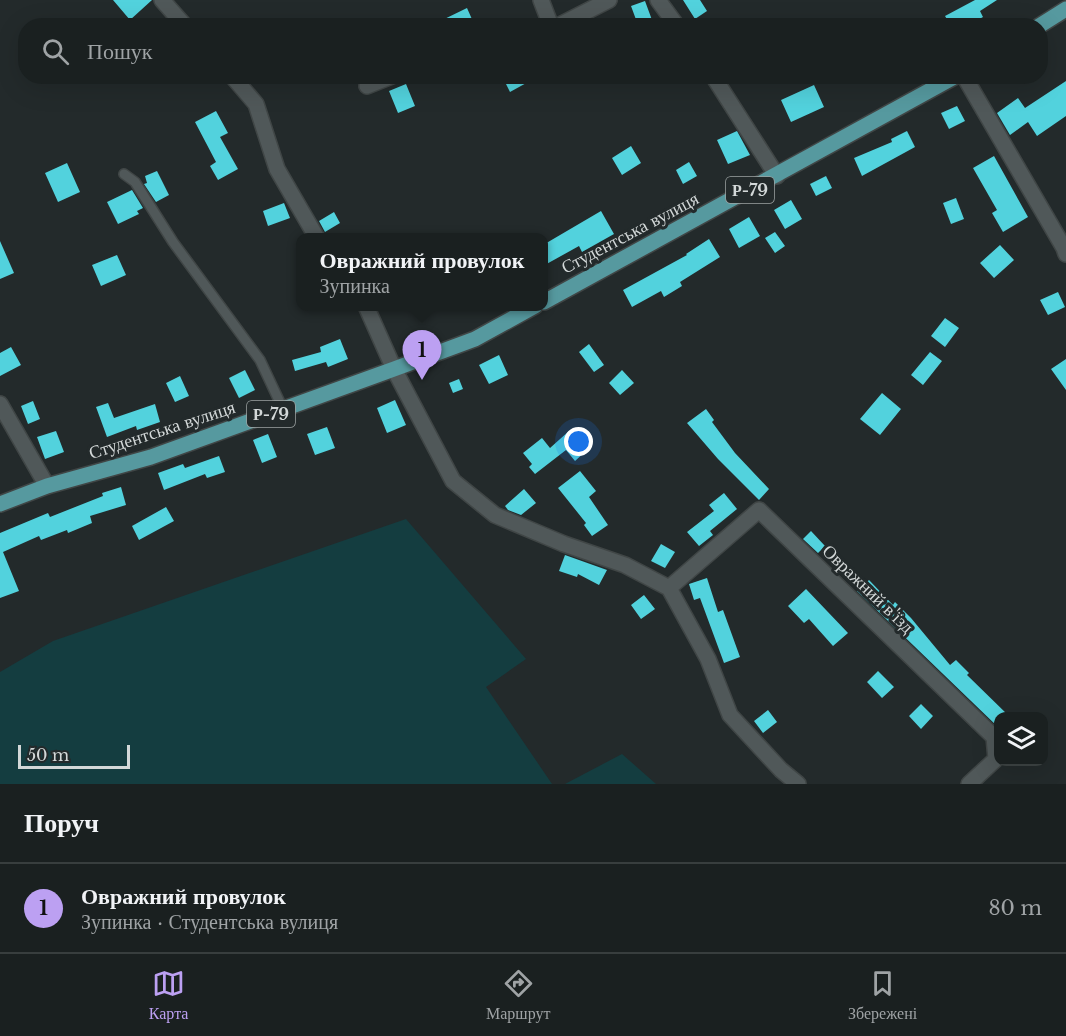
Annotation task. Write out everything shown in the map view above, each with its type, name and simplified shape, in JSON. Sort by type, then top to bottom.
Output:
[{"type":"main road","points":[[1048,20],[1066,9]]},
{"type":"main road","name":"Студентська вулиця","points":[[548,299],[942,84]]},
{"type":"main road","name":"Студентська вулиця","points":[[0,504],[47,486],[152,458],[475,339],[526,311]]},
{"type":"street","points":[[162,0],[178,18]]},
{"type":"street","points":[[541,0],[548,18]]},
{"type":"street","points":[[574,18],[609,0]]},
{"type":"street","points":[[658,0],[671,18]]},
{"type":"street","points":[[239,84],[256,104],[277,169],[315,233]]},
{"type":"street","points":[[367,86],[372,84]]},
{"type":"street","points":[[718,84],[777,176]]},
{"type":"street","points":[[969,84],[1065,250]]},
{"type":"street","points":[[368,311],[394,369],[453,481],[495,515],[564,544],[626,565],[669,588],[708,659],[730,715],[781,770],[798,784]]},
{"type":"street","points":[[0,404],[47,486]]},
{"type":"street","name":"Овражний в'їзд","points":[[669,588],[759,510],[994,737],[996,759],[969,784]]},
{"type":"lane","points":[[124,174],[135,182],[173,242],[260,360],[284,409]]},
{"type":"shaded area","points":[[406,519],[526,659],[486,687],[552,784],[0,784],[0,672],[53,641]]},
{"type":"shaded area","points":[[622,754],[656,784],[565,784]]},
{"type":"building","points":[[113,0],[152,0],[132,18],[128,18]]},
{"type":"building","points":[[683,0],[700,0],[707,11],[694,18]]},
{"type":"building","points":[[975,0],[997,0],[980,11],[983,17],[981,18],[946,18],[945,16]]},
{"type":"building","points":[[645,1],[651,18],[635,18],[631,6]]},
{"type":"building","points":[[467,8],[471,18],[446,18]]},
{"type":"building","points":[[1066,81],[1066,116],[1037,136],[1028,122],[1010,135],[997,113],[1018,98],[1025,108]]},
{"type":"building","points":[[406,84],[415,106],[398,113],[389,91]]},
{"type":"building","points":[[506,84],[524,84],[510,92]]},
{"type":"building","points":[[814,85],[824,107],[791,122],[781,100]]},
{"type":"building","points":[[957,106],[965,121],[949,129],[941,113]]},
{"type":"building","points":[[216,111],[228,133],[220,137],[238,169],[218,180],[210,166],[216,162],[195,122]]},
{"type":"building","points":[[737,131],[750,155],[728,164],[717,140]]},
{"type":"building","points":[[907,131],[915,147],[862,176],[854,158],[892,142],[891,139]]},
{"type":"building","points":[[631,146],[641,163],[622,175],[612,158]]},
{"type":"building","points":[[994,156],[1028,217],[1003,232],[992,213],[997,210],[973,168]]},
{"type":"building","points":[[689,162],[697,176],[683,184],[676,170]]},
{"type":"building","points":[[67,163],[80,192],[58,202],[45,173]]},
{"type":"building","points":[[157,171],[169,195],[156,202],[144,184],[147,183],[145,176]]},
{"type":"building","points":[[826,176],[832,188],[816,196],[810,184]]},
{"type":"building","points":[[132,190],[143,208],[137,211],[139,214],[118,224],[107,202]]},
{"type":"building","points":[[956,198],[964,219],[951,224],[943,203]]},
{"type":"building","points":[[791,200],[802,219],[785,229],[774,210]]},
{"type":"building","points":[[284,203],[290,218],[268,226],[263,211]]},
{"type":"building","points":[[601,211],[614,234],[582,252],[579,246],[548,263],[548,242]]},
{"type":"building","points":[[334,212],[340,223],[325,232],[319,221]]},
{"type":"building","points":[[749,217],[760,236],[739,248],[729,229]]},
{"type":"building","points":[[775,232],[785,246],[775,253],[765,238]]},
{"type":"building","points":[[709,239],[720,257],[680,282],[682,286],[664,297],[661,291],[632,307],[623,290],[687,255]]},
{"type":"building","points":[[0,241],[14,273],[0,279]]},
{"type":"building","points":[[1000,245],[1014,260],[994,278],[980,263]]},
{"type":"building","points":[[117,255],[126,275],[101,286],[92,265]]},
{"type":"building","points":[[1058,292],[1065,307],[1048,315],[1040,300]]},
{"type":"building","points":[[945,318],[959,328],[945,347],[931,336]]},
{"type":"building","points":[[340,339],[348,359],[328,367],[326,362],[295,371],[292,360],[321,352],[320,347]]},
{"type":"building","points":[[589,344],[604,365],[594,372],[579,352]]},
{"type":"building","points":[[11,347],[21,365],[0,376],[0,353]]},
{"type":"building","points":[[930,352],[942,361],[923,385],[911,375]]},
{"type":"building","points":[[499,355],[508,375],[489,384],[479,365]]},
{"type":"building","points":[[1066,359],[1066,390],[1051,369]]},
{"type":"building","points":[[245,370],[255,390],[239,398],[229,378]]},
{"type":"building","points":[[622,370],[634,383],[620,395],[609,383]]},
{"type":"building","points":[[180,376],[189,396],[175,402],[166,383]]},
{"type":"building","points":[[459,379],[463,389],[453,393],[449,383]]},
{"type":"building","points":[[882,393],[901,409],[880,435],[860,419]]},
{"type":"building","points":[[395,400],[406,425],[387,433],[377,408]]},
{"type":"building","points":[[33,401],[40,419],[28,424],[21,406]]},
{"type":"building","points":[[108,403],[114,418],[155,404],[160,422],[137,430],[136,426],[107,437],[96,407]]},
{"type":"building","points":[[706,409],[714,420],[712,422],[735,453],[769,489],[759,500],[718,459],[687,423]]},
{"type":"building","points":[[327,427],[335,448],[315,455],[307,434]]},
{"type":"building","points":[[56,431],[64,452],[45,459],[37,437]]},
{"type":"building","points":[[569,431],[586,451],[575,461],[566,450],[535,474],[529,467],[532,464],[523,453],[542,438],[550,448]]},
{"type":"building","points":[[268,434],[277,457],[262,463],[253,440]]},
{"type":"building","points":[[219,456],[225,472],[207,478],[205,474],[164,490],[158,473],[183,464],[185,468]]},
{"type":"building","points":[[580,471],[596,491],[589,497],[608,525],[592,536],[584,525],[586,523],[558,488]]},
{"type":"building","points":[[121,487],[126,505],[90,516],[92,523],[68,533],[67,530],[41,540],[39,536],[3,552],[19,591],[0,598],[0,533],[48,513],[50,517],[103,496],[102,493]]},
{"type":"building","points":[[524,489],[536,503],[521,515],[508,510],[505,506]]},
{"type":"building","points":[[724,493],[737,509],[710,531],[713,535],[699,546],[687,532],[714,511],[709,505]]},
{"type":"building","points":[[166,507],[174,521],[139,540],[132,526]]},
{"type":"building","points":[[811,531],[825,546],[818,553],[803,539]]},
{"type":"building","points":[[661,544],[675,552],[665,568],[651,561]]},
{"type":"building","points":[[565,555],[607,570],[599,585],[578,574],[577,577],[559,571]]},
{"type":"building","points":[[707,578],[718,612],[723,610],[740,657],[724,663],[700,598],[694,600],[689,584]]},
{"type":"building","points":[[869,580],[893,605],[895,602],[911,618],[950,665],[956,660],[969,673],[967,675],[1005,712],[994,712],[994,723],[857,591]]},
{"type":"building","points":[[806,589],[848,633],[833,646],[809,619],[804,623],[788,606]]},
{"type":"building","points":[[644,595],[655,609],[641,619],[631,605]]},
{"type":"building","points":[[878,671],[894,687],[882,698],[867,682]]},
{"type":"building","points":[[921,704],[933,716],[921,729],[909,716]]},
{"type":"building","points":[[768,710],[777,722],[763,733],[754,721]]},
{"type":"place","name":"Овражний провулок","points":[[422,380]]}]
